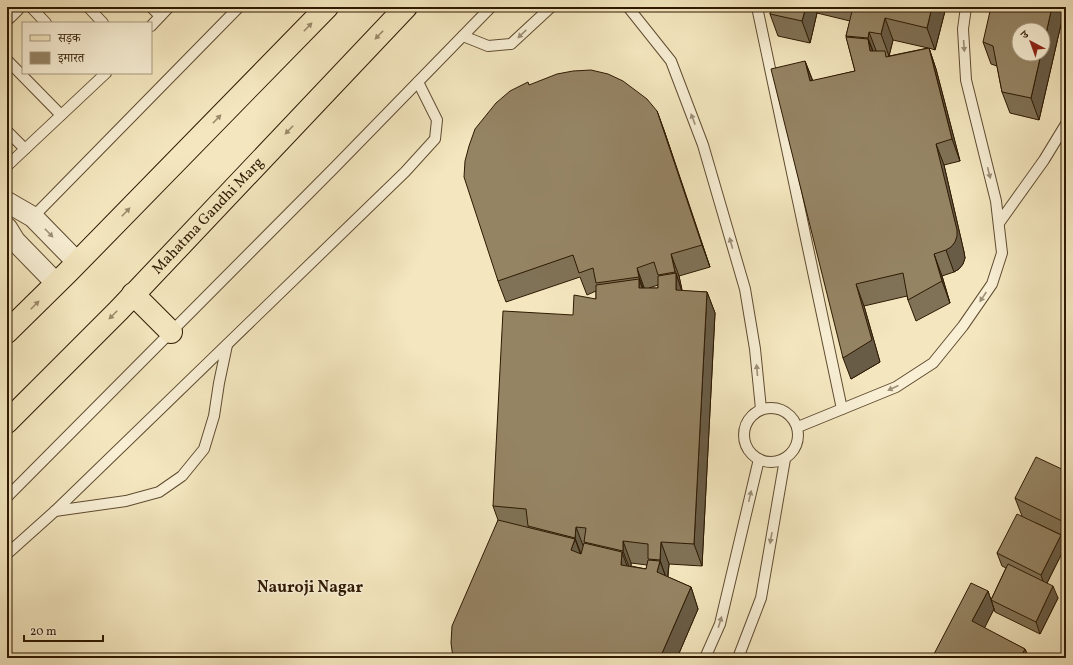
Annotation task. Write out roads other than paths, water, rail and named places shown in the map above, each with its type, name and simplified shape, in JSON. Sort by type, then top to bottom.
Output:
[{"type":"main road","name":"Mahatma Gandhi Marg","points":[[7,422],[133,294],[406,7]]},
{"type":"main road","points":[[7,332],[324,8]]},
{"type":"main road","points":[[133,294],[171,332]]},
{"type":"street","points":[[7,14],[14,7]]},
{"type":"street","points":[[7,202],[34,217],[77,262]]},
{"type":"street","points":[[7,228],[15,241],[56,283]]},
{"type":"lane","points":[[31,7],[45,22]]},
{"type":"lane","points":[[88,7],[102,22]]},
{"type":"lane","points":[[151,7],[160,16]]},
{"type":"lane","points":[[152,25],[169,7]]},
{"type":"lane","points":[[34,217],[239,7]]},
{"type":"lane","points":[[7,497],[329,173],[491,7]]},
{"type":"lane","points":[[463,36],[488,46],[511,44],[551,7]]},
{"type":"lane","points":[[628,7],[671,60],[703,145],[745,289],[755,349],[761,409]]},
{"type":"lane","points":[[757,7],[842,409]]},
{"type":"lane","points":[[798,427],[896,387],[933,363],[963,326],[992,284],[1002,253],[996,201],[966,80],[963,29],[966,7]]},
{"type":"lane","points":[[7,60],[61,115]]},
{"type":"lane","points":[[7,166],[61,115],[100,75]]},
{"type":"lane","points":[[7,554],[55,511],[405,172],[435,139],[437,120],[418,82]]},
{"type":"lane","points":[[999,223],[1044,160],[1066,124]]},
{"type":"lane","points":[[7,130],[25,149]]},
{"type":"lane","points":[[55,511],[126,502],[158,492],[182,476],[204,449],[214,416],[227,344]]},
{"type":"lane","points":[[770,407],[779,408],[787,412],[794,419],[798,427],[796,445],[792,452],[785,458],[776,462],[767,462],[759,459],[751,454],[746,447],[744,429],[747,421],[753,414],[761,409],[770,407]]},
{"type":"lane","points":[[738,658],[761,598],[785,458]]},
{"type":"lane","points":[[705,658],[720,624],[759,459]]},
{"type":"district","name":"Nauroji Nagar","points":[[310,588]]}]
